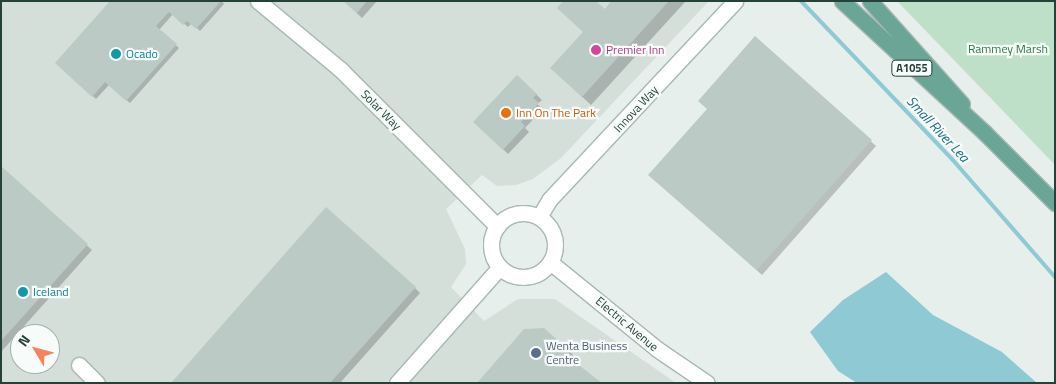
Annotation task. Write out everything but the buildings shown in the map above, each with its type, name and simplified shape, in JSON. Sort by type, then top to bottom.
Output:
[{"type":"main road","name":"A1055","points":[[842,1],[985,133],[1055,203]]},
{"type":"main road","name":"A1055","points":[[870,1],[948,87],[985,133]]},
{"type":"street","name":"Solar Way","points":[[258,1],[341,70],[497,226]]},
{"type":"street","name":"Innova Way","points":[[539,217],[550,200],[735,1]]},
{"type":"street","points":[[517,213],[539,217],[553,232],[554,253],[550,262],[542,270],[524,277],[500,267],[491,250],[497,226],[517,213]]},
{"type":"street","name":"Electric Avenue","points":[[550,262],[657,349],[707,383]]},
{"type":"street","points":[[397,383],[500,267]]},
{"type":"street","points":[[79,365],[97,383]]},
{"type":"shaded area","points":[[1,1],[709,1],[561,158],[533,179],[516,185],[497,186],[482,175],[446,209],[465,249],[466,264],[451,287],[484,321],[518,299],[555,299],[676,383],[1,383]]},
{"type":"green space","name":"Rammey Marsh","points":[[897,1],[1055,1],[1055,165]]},
{"type":"water","points":[[886,272],[933,315],[1002,352],[1037,383],[857,383],[838,371],[810,332],[843,300]]},
{"type":"waterway","name":"Small River Lea","points":[[801,1],[952,159],[1055,277]]},
{"type":"place","name":"Premier Inn","points":[[596,50]]},
{"type":"place","name":"Ocado","points":[[116,54]]},
{"type":"place","name":"Inn On The Park","points":[[506,113]]},
{"type":"place","name":"Iceland","points":[[23,292]]},
{"type":"place","name":"Wenta Business Centre","points":[[536,353]]}]
